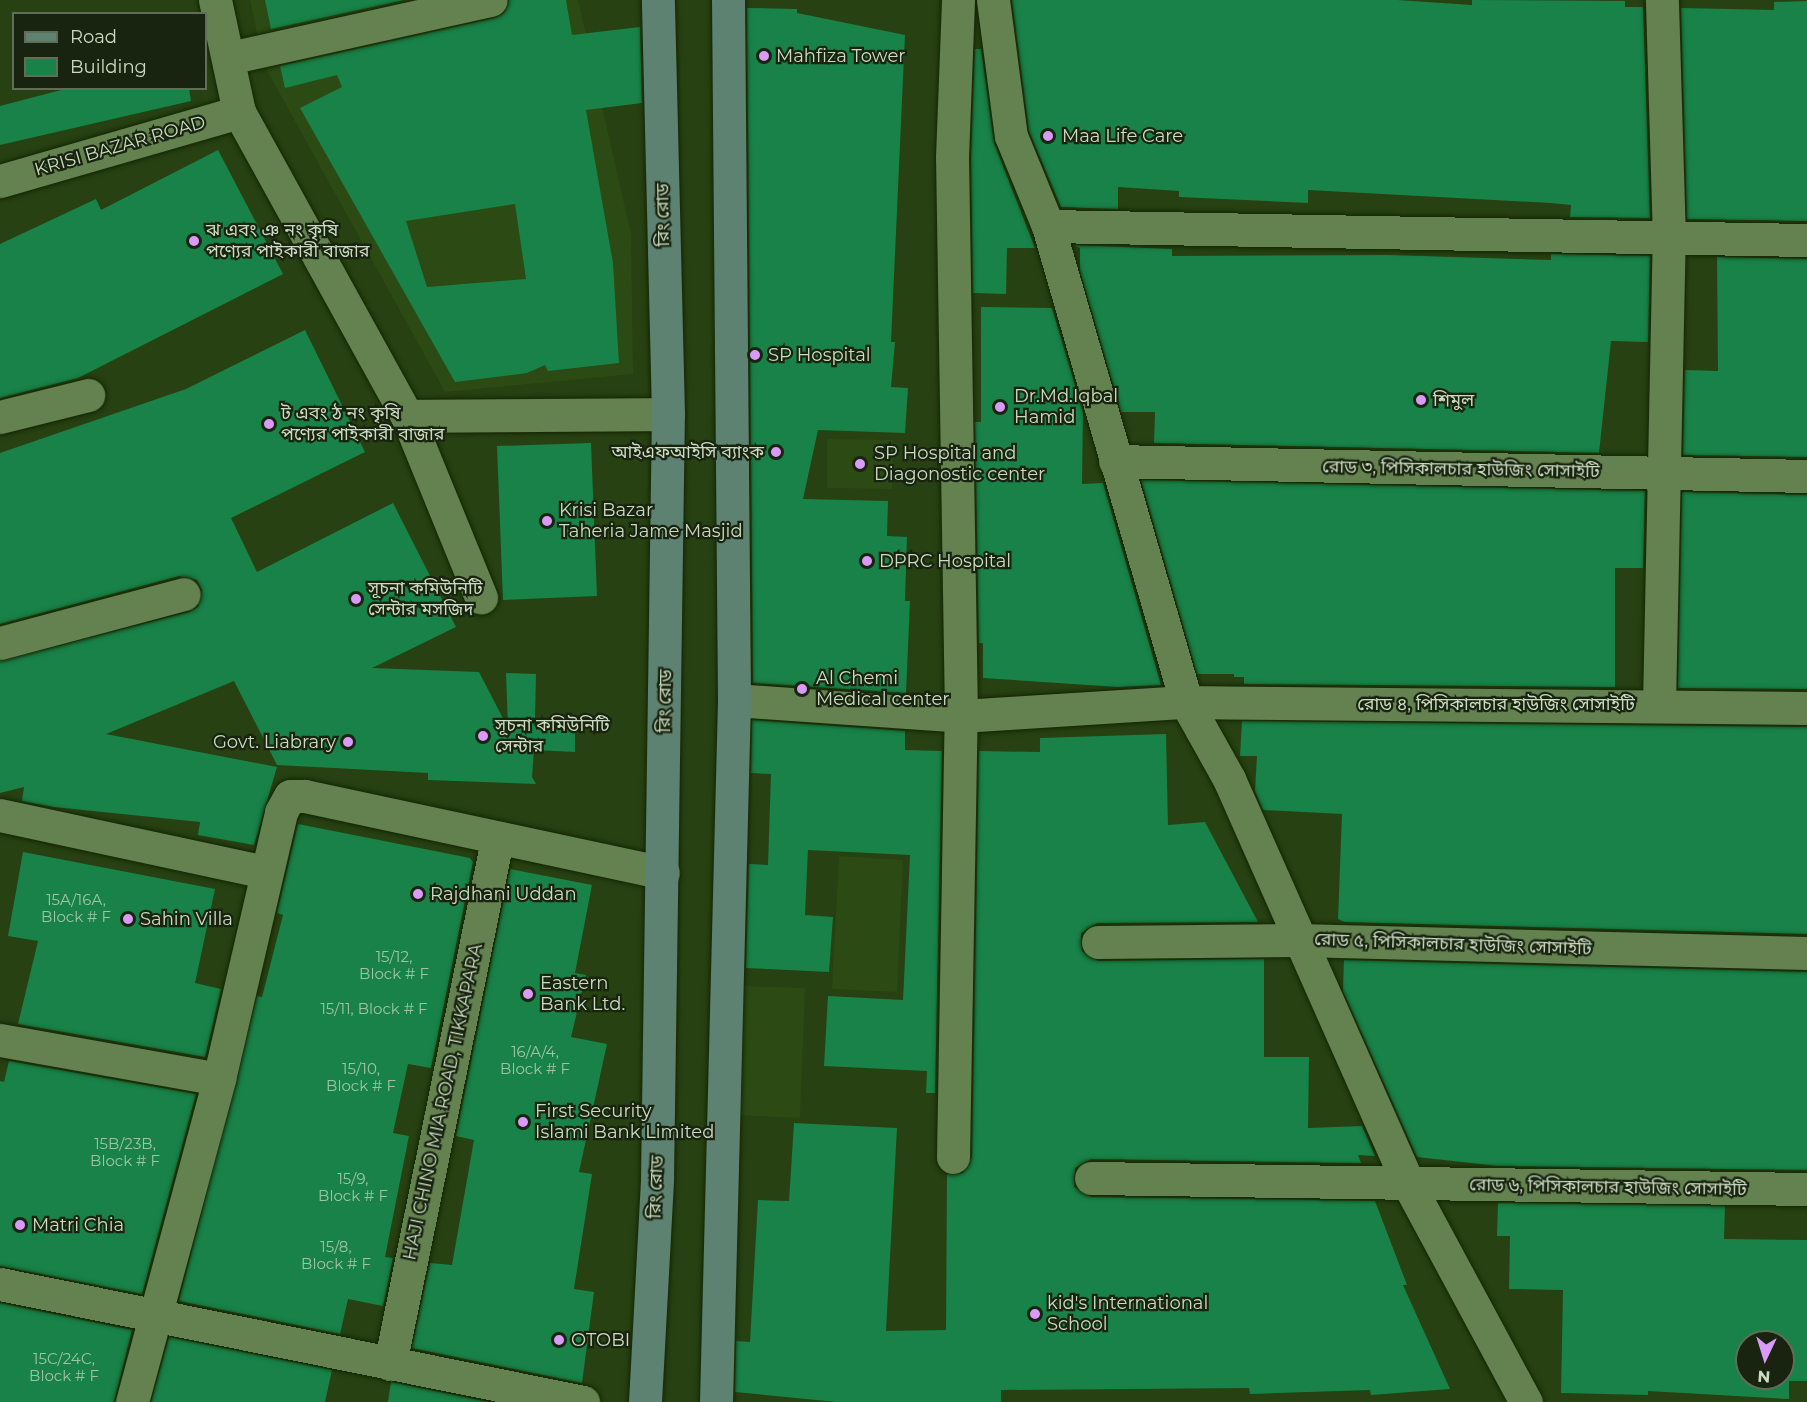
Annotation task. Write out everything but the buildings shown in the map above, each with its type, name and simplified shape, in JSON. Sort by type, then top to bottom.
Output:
[{"type":"main road","name":"রিং রোড","points":[[645,1402],[657,1179],[668,414],[658,0]]},
{"type":"main road","points":[[716,1402],[734,700],[728,0]]},
{"type":"street","points":[[215,0],[239,112],[406,416],[481,597]]},
{"type":"street","points":[[229,58],[491,0]]},
{"type":"street","points":[[953,1157],[961,716],[952,156],[958,0]]},
{"type":"street","points":[[993,0],[1011,136],[1048,226],[1186,702],[1229,779],[1409,1185],[1526,1402]]},
{"type":"street","points":[[1659,704],[1661,474],[1669,239],[1662,0]]},
{"type":"street","name":"KRISI BAZAR ROAD","points":[[0,181],[239,112]]},
{"type":"street","points":[[1048,226],[1807,240]]},
{"type":"street","points":[[0,417],[88,395]]},
{"type":"street","points":[[406,416],[668,414]]},
{"type":"street","name":"রোড ৩, পিসিকালচার হাউজিং সোসাইটি","points":[[1115,461],[1807,476]]},
{"type":"street","points":[[0,643],[184,594]]},
{"type":"street","name":"রোড ৪, পিসিকালচার হাউজিং সোসাইটি","points":[[734,700],[961,716],[1186,702],[1659,704],[1807,708]]},
{"type":"street","points":[[132,1402],[219,1078],[265,872],[281,812],[290,796],[305,796],[497,840],[663,873]]},
{"type":"street","points":[[0,815],[265,872]]},
{"type":"street","name":"HAJI CHINO MIA ROAD, TIKKAPARA","points":[[390,1364],[497,840]]},
{"type":"street","name":"রোড ৫, পিসিকালচার হাউজিং সোসাইটি","points":[[1098,942],[1299,940],[1807,953]]},
{"type":"street","points":[[0,1040],[219,1078]]},
{"type":"street","name":"রোড ৬, পিসিকালচার হাউজিং সোসাইটি","points":[[1091,1179],[1807,1189]]},
{"type":"street","points":[[0,1284],[583,1402]]},
{"type":"shaded area","points":[[250,0],[578,0],[631,234],[633,374],[445,392],[264,65]]},
{"type":"shaded area","name":"SP Hospital and Diagonostic center","points":[[827,439],[893,440],[892,489],[827,488]]},
{"type":"shaded area","points":[[839,856],[903,860],[897,992],[832,989]]},
{"type":"shaded area","points":[[742,986],[805,988],[800,1118],[736,1115]]},
{"type":"place","name":"Mahfiza Tower","points":[[764,56]]},
{"type":"place","name":"Maa Life Care","points":[[1048,136]]},
{"type":"place","name":"ঝ এবং ঞ নং কৃষি পণ্যের পাইকারী বাজার","points":[[194,241]]},
{"type":"place","name":"SP Hospital","points":[[755,355]]},
{"type":"place","name":"শিমুল","points":[[1421,400]]},
{"type":"place","name":"Dr.Md.Iqbal Hamid","points":[[1000,407]]},
{"type":"place","name":"ট এবং ঠ নং কৃষি পণ্যের পাইকারী বাজার","points":[[269,424]]},
{"type":"place","name":"আইএফআইসি ব্যাংক","points":[[776,452]]},
{"type":"place","name":"SP Hospital and Diagonostic center","points":[[860,464]]},
{"type":"place","name":"Krisi Bazar Taheria Jame Masjid","points":[[547,521]]},
{"type":"place","name":"DPRC Hospital","points":[[867,561]]},
{"type":"place","name":"সূচনা কমিউনিটি সেন্টার মসজিদ","points":[[356,599]]},
{"type":"place","name":"Al Chemi Medical center","points":[[802,689]]},
{"type":"place","name":"সূচনা কমিউনিটি সেন্টার","points":[[483,736]]},
{"type":"place","name":"Govt. Liabrary","points":[[348,742]]},
{"type":"place","name":"Rajdhani Uddan","points":[[418,894]]},
{"type":"place","name":"Sahin Villa","points":[[128,919]]},
{"type":"place","name":"Eastern Bank Ltd.","points":[[528,994]]},
{"type":"place","name":"First Security Islami Bank Limited","points":[[523,1122]]},
{"type":"place","name":"Matri Chia","points":[[20,1225]]},
{"type":"place","name":"kid's International School","points":[[1035,1314]]},
{"type":"place","name":"OTOBI","points":[[559,1340]]}]
